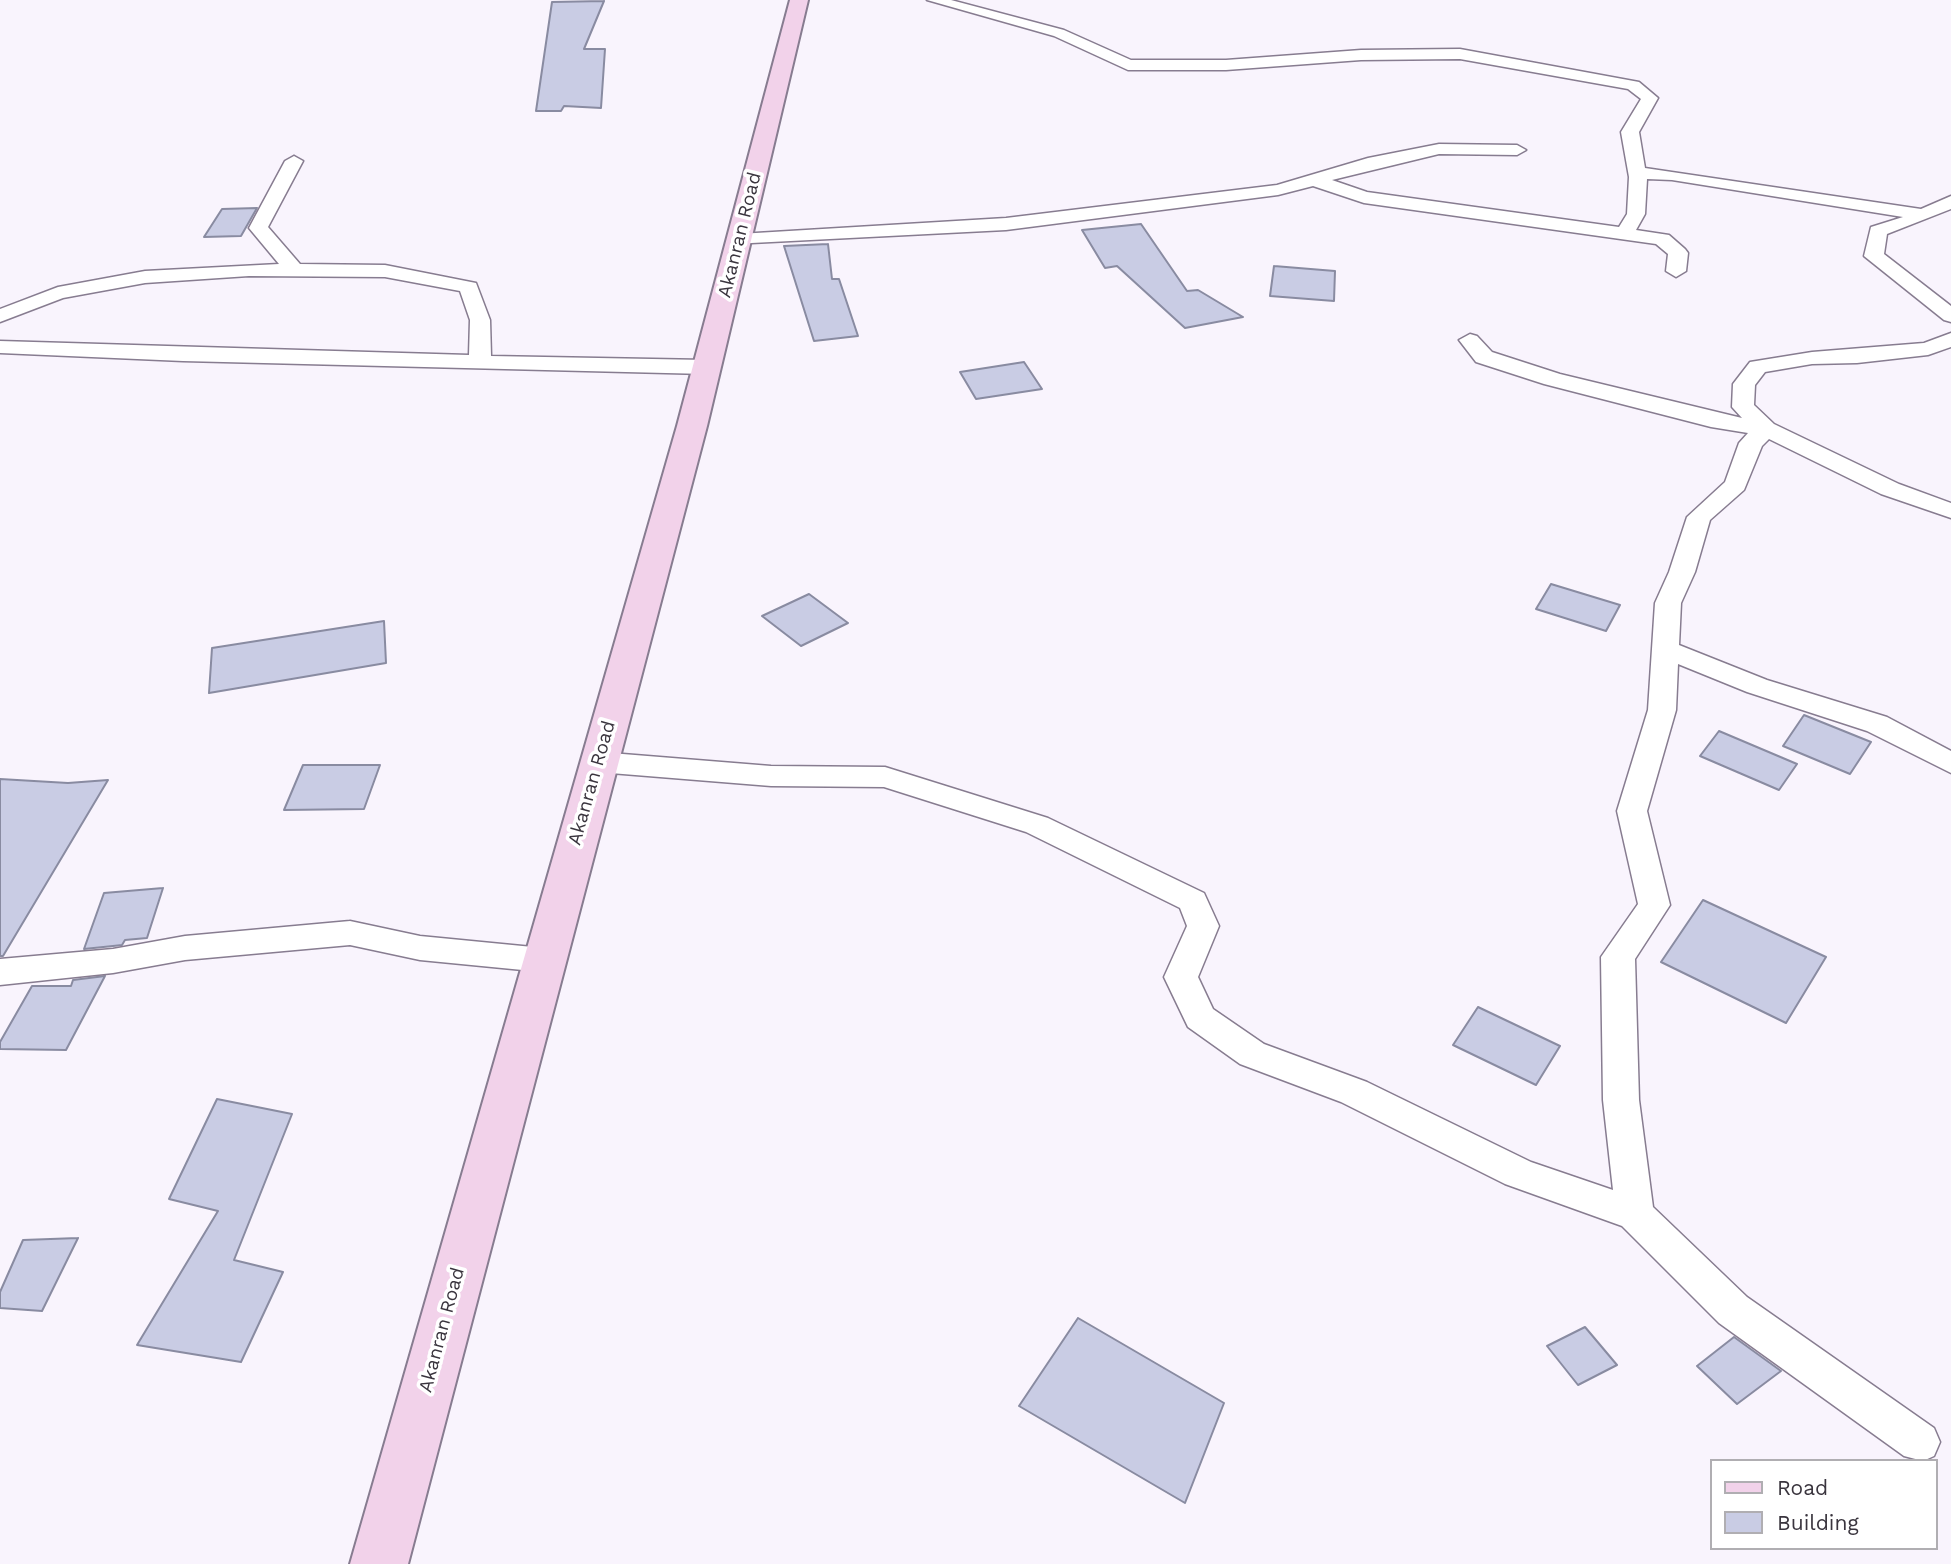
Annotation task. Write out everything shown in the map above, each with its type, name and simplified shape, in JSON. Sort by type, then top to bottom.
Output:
[{"type":"main road","name":"Akanran Road","points":[[379,1564],[706,367],[799,0]]},
{"type":"street","points":[[934,0],[1059,33],[1128,65],[1226,65],[1361,55],[1460,54],[1633,85],[1650,99],[1630,132],[1638,173],[1636,214],[1625,233]]},
{"type":"street","points":[[739,240],[1006,224],[1126,206],[1278,190],[1317,181],[1374,162],[1439,149],[1517,149]]},
{"type":"street","points":[[294,160],[258,228],[294,270]]},
{"type":"street","points":[[1638,173],[1672,175],[1920,214]]},
{"type":"street","points":[[1317,181],[1364,197],[1662,239],[1678,253],[1676,271]]},
{"type":"street","points":[[1951,202],[1878,230],[1874,256],[1951,316]]},
{"type":"street","points":[[0,316],[58,293],[145,277],[294,270],[385,271],[469,287],[480,320],[480,361]]},
{"type":"street","points":[[1766,429],[1743,407],[1744,384],[1758,367],[1812,358],[1857,357],[1927,349],[1951,339]]},
{"type":"street","points":[[1470,341],[1484,357],[1552,379],[1698,417],[1766,429],[1891,489],[1951,511]]},
{"type":"street","points":[[0,347],[183,355],[706,367]]},
{"type":"street","points":[[1635,1214],[1621,1100],[1618,957],[1654,905],[1632,811],[1662,710],[1668,603],[1682,572],[1699,517],[1736,485],[1751,443],[1766,429]]},
{"type":"street","points":[[1665,649],[1757,686],[1877,724],[1951,763]]},
{"type":"street","points":[[598,762],[771,776],[886,777],[1037,825],[1193,901],[1203,926],[1181,977],[1200,1018],[1252,1054],[1354,1092],[1518,1173],[1635,1214],[1733,1310],[1919,1442]]},
{"type":"street","points":[[0,972],[113,961],[185,948],[350,933],[419,948],[543,960]]},
{"type":"building","points":[[604,1],[584,49],[605,49],[601,108],[564,106],[561,111],[536,111],[552,2]]},
{"type":"building","points":[[257,208],[241,236],[204,237],[222,209]]},
{"type":"building","points":[[1141,224],[1187,291],[1198,290],[1243,317],[1185,328],[1117,266],[1105,268],[1082,230]]},
{"type":"building","points":[[828,244],[832,279],[839,279],[858,336],[814,341],[784,246]]},
{"type":"building","points":[[1274,266],[1335,271],[1334,301],[1270,296]]},
{"type":"building","points":[[1024,362],[1042,389],[976,399],[960,372]]},
{"type":"building","points":[[1551,584],[1620,605],[1606,631],[1536,609]]},
{"type":"building","points":[[809,594],[848,623],[801,646],[762,616]]},
{"type":"building","points":[[384,621],[386,663],[209,693],[212,648]]},
{"type":"building","points":[[1804,715],[1871,742],[1850,774],[1783,746]]},
{"type":"building","points":[[1719,731],[1797,764],[1779,790],[1700,756]]},
{"type":"building","points":[[303,765],[380,765],[364,809],[284,810]]},
{"type":"building","points":[[0,779],[68,783],[108,780],[3,956],[0,956]]},
{"type":"building","points":[[163,888],[147,938],[125,940],[122,945],[84,949],[104,893]]},
{"type":"building","points":[[1703,900],[1826,957],[1786,1023],[1661,962]]},
{"type":"building","points":[[105,976],[66,1050],[0,1049],[0,1042],[32,986],[71,986],[73,980]]},
{"type":"building","points":[[1478,1007],[1560,1046],[1536,1085],[1453,1045]]},
{"type":"building","points":[[217,1099],[292,1114],[234,1260],[283,1272],[241,1362],[137,1345],[218,1211],[169,1199]]},
{"type":"building","points":[[78,1238],[42,1311],[0,1308],[0,1292],[23,1240]]},
{"type":"building","points":[[1078,1318],[1224,1403],[1185,1503],[1019,1406]]},
{"type":"building","points":[[1585,1327],[1617,1365],[1578,1385],[1547,1346]]},
{"type":"building","points":[[1734,1337],[1781,1371],[1737,1404],[1697,1366]]}]
